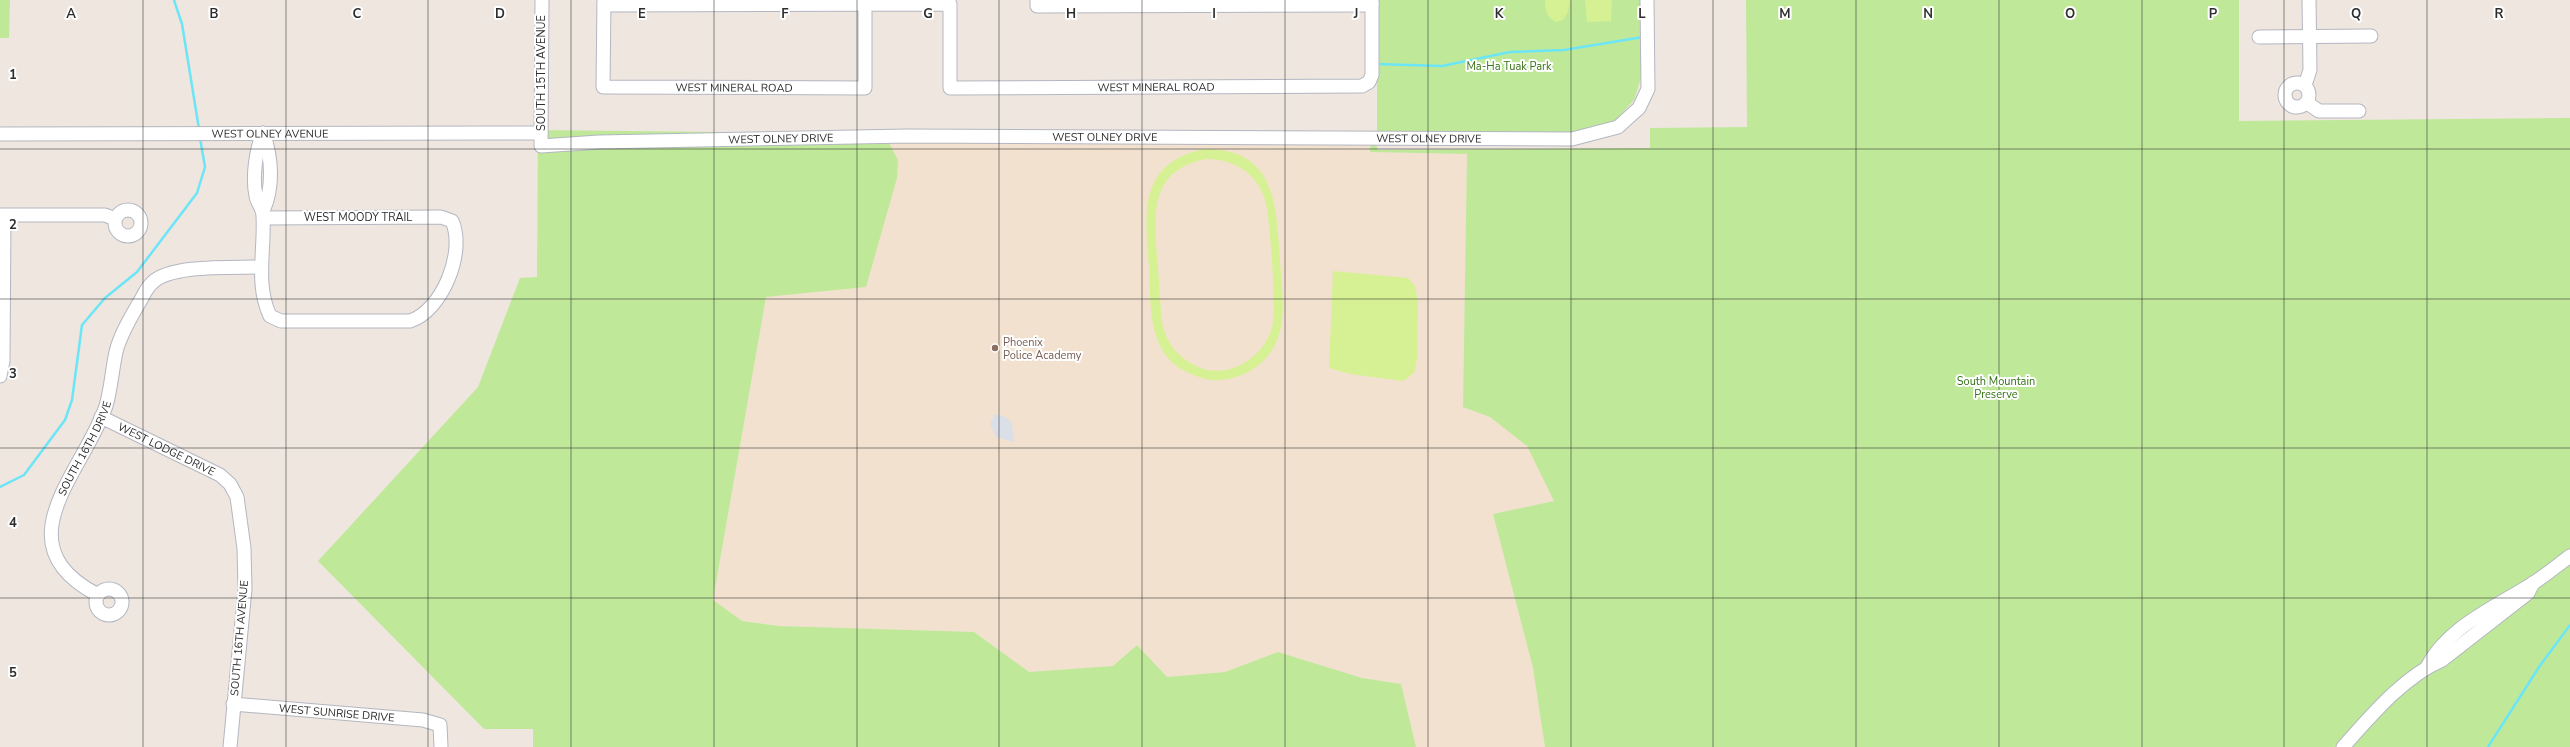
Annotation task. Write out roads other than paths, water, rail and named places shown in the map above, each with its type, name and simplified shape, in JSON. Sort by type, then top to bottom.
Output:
[{"type":"street","name":"SOUTH 15TH AVENUE","points":[[541,140],[542,0]]},
{"type":"street","name":"WEST OLNEY DRIVE","points":[[541,140],[599,142],[907,136],[1572,139],[1618,127],[1639,108],[1648,89],[1647,0]]},
{"type":"street","points":[[2305,85],[2296,83],[2291,84],[2285,91],[2286,101],[2294,106],[2303,106],[2309,94],[2305,85],[2310,70],[2309,0]]},
{"type":"street","points":[[604,3],[865,2]]},
{"type":"street","name":"WEST MINERAL ROAD","points":[[604,3],[603,87],[865,88],[865,2],[950,4],[950,88],[1362,86],[1369,82],[1372,75],[1372,3]]},
{"type":"street","points":[[1037,3],[1372,3]]},
{"type":"street","points":[[2259,36],[2371,36]]},
{"type":"street","points":[[2306,102],[2319,111],[2359,111]]},
{"type":"street","name":"WEST OLNEY AVENUE","points":[[0,134],[263,133],[541,140]]},
{"type":"street","points":[[255,267],[263,215],[256,196],[256,151],[263,133]]},
{"type":"street","points":[[1,376],[2,216],[105,215],[115,219]]},
{"type":"street","name":"WEST MOODY TRAIL","points":[[255,267],[264,305],[270,316],[281,321],[410,321],[427,312],[437,302],[455,256],[456,229],[452,221],[441,217],[263,215]]},
{"type":"street","name":"SOUTH 16TH DRIVE","points":[[98,595],[87,590],[61,570],[48,544],[46,526],[54,500],[106,406],[121,336],[151,283],[173,272],[255,267]]},
{"type":"street","name":"WEST LODGE DRIVE","points":[[101,416],[191,459],[220,475],[230,484]]},
{"type":"street","name":"SOUTH 16TH AVENUE","points":[[230,484],[237,497],[244,548],[245,589],[230,747]]},
{"type":"street","points":[[2343,747],[2389,699],[2427,667],[2442,660],[2478,634],[2528,593],[2533,583],[2570,556]]},
{"type":"street","name":"WEST SUNRISE DRIVE","points":[[233,704],[424,720],[440,725],[441,747]]},
{"type":"waterway","points":[[174,0],[182,24],[199,129]]},
{"type":"waterway","points":[[1376,64],[1442,66],[1510,52],[1564,50],[1643,37]]},
{"type":"waterway","points":[[0,487],[24,475],[65,420],[72,400],[82,325],[105,298],[137,272],[197,193],[205,167],[200,138]]},
{"type":"waterway","points":[[2488,747],[2539,667],[2570,625]]},
{"type":"place","name":"Phoenix Police Academy","points":[[995,348]]},
{"type":"park label","name":"Ma-Ha Tuak Park","points":[[1509,66]]},
{"type":"park label","name":"South Mountain Preserve","points":[[1996,387]]}]
